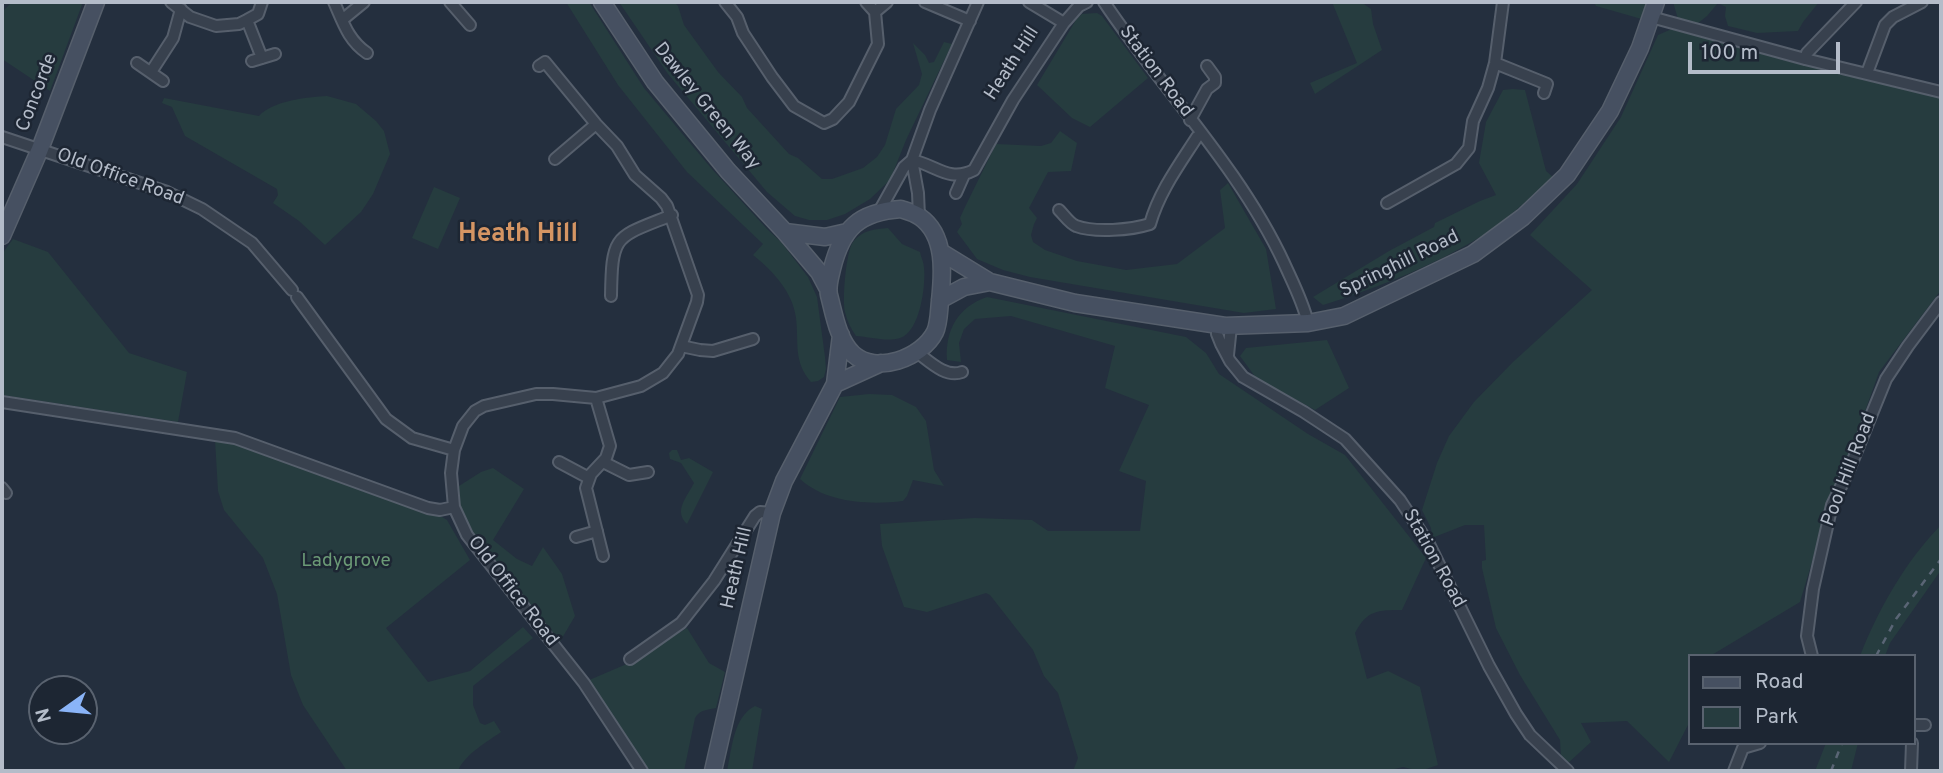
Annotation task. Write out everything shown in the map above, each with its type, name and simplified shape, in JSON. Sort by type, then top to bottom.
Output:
[{"type":"main road","name":"Concorde","points":[[2,236],[40,149],[96,2]]},
{"type":"main road","name":"Dawley Green Way","points":[[602,2],[655,82],[728,171],[819,272],[827,287]]},
{"type":"main road","name":"Springhill Road","points":[[941,251],[990,282],[1075,303],[1224,326],[1308,323],[1344,316],[1474,254],[1524,218],[1567,175],[1609,111],[1640,48],[1654,10]]},
{"type":"main road","points":[[901,209],[919,216],[930,226],[941,251],[940,300],[936,332],[918,353],[895,362],[872,363],[853,354],[841,335],[827,287],[834,259],[846,232],[861,219],[880,210],[901,209]]},
{"type":"main road","points":[[785,232],[825,237],[846,232]]},
{"type":"main road","name":"Springhill Road","points":[[940,300],[964,287],[990,282]]},
{"type":"main road","name":"Heath Hill","points":[[713,771],[772,513],[784,481],[835,384],[841,335]]},
{"type":"main road","points":[[835,384],[883,362]]},
{"type":"street","points":[[171,2],[190,16],[216,26],[239,24],[247,20],[258,14],[262,2]]},
{"type":"street","points":[[334,2],[344,28],[355,45],[367,53]]},
{"type":"street","points":[[342,20],[364,2]]},
{"type":"street","points":[[450,2],[470,24]]},
{"type":"street","points":[[724,2],[737,17],[743,33],[794,106],[824,123],[833,119],[849,102],[878,44],[875,12],[866,2]]},
{"type":"street","points":[[875,12],[887,2]]},
{"type":"street","points":[[925,2],[970,21]]},
{"type":"street","points":[[880,210],[904,167],[912,160],[930,110],[978,2]]},
{"type":"street","points":[[1029,2],[1064,23]]},
{"type":"street","name":"Heath Hill","points":[[956,193],[964,175],[974,170],[1013,100],[1064,23],[1079,6],[1087,2]]},
{"type":"street","name":"Station Road","points":[[1104,2],[1239,184],[1275,243],[1304,306],[1308,323]]},
{"type":"street","points":[[1391,185],[1392,200],[1463,158],[1469,148],[1473,121],[1488,88],[1495,63],[1503,2]]},
{"type":"street","points":[[1805,59],[1807,53],[1856,2]]},
{"type":"street","points":[[1867,73],[1885,25],[1893,17],[1922,2]]},
{"type":"street","points":[[151,72],[173,38],[181,9]]},
{"type":"street","points":[[1654,10],[1805,59],[1941,92]]},
{"type":"street","points":[[247,20],[257,60],[275,54]]},
{"type":"street","points":[[454,450],[469,417],[484,407],[545,393],[596,398],[641,386],[656,378],[674,361],[697,302],[698,295],[672,215],[661,198],[635,175],[617,146],[545,62],[540,66]]},
{"type":"street","points":[[137,63],[163,81]]},
{"type":"street","points":[[1495,63],[1547,83],[1545,93]]},
{"type":"street","points":[[1191,120],[1207,89],[1215,83],[1207,66]]},
{"type":"street","points":[[555,159],[596,124]]},
{"type":"street","points":[[1059,210],[1074,226],[1108,230],[1134,229],[1150,224],[1154,208],[1201,134]]},
{"type":"street","name":"Old Office Road","points":[[2,137],[167,191],[202,209],[252,243],[294,294],[386,419],[412,438],[454,450],[451,473],[454,507],[467,536],[584,682],[641,771]]},
{"type":"street","points":[[912,160],[952,175],[964,175]]},
{"type":"street","points":[[912,160],[919,216]]},
{"type":"street","points":[[611,296],[612,254],[620,240],[632,231],[672,215]]},
{"type":"street","name":"Pool Hill Road","points":[[1812,654],[1807,636],[1813,589],[1832,505],[1886,379],[1941,302]]},
{"type":"street","name":"Station Road","points":[[1224,326],[1228,355],[1242,377],[1345,439],[1400,499],[1429,544],[1489,666],[1516,714],[1530,734],[1568,771]]},
{"type":"street","points":[[681,346],[713,351],[753,339]]},
{"type":"street","points":[[918,353],[941,370],[957,374],[962,372]]},
{"type":"street","points":[[596,398],[610,446],[607,458],[589,478],[587,496],[603,556]]},
{"type":"street","points":[[2,402],[235,438],[428,508],[440,510],[454,507]]},
{"type":"street","points":[[559,462],[589,478]]},
{"type":"street","points":[[603,462],[629,475],[648,472]]},
{"type":"street","points":[[630,659],[681,623],[721,570],[755,516],[760,512],[772,513]]},
{"type":"street","points":[[576,537],[597,531]]},
{"type":"street","points":[[1734,771],[1743,748],[1753,745]]},
{"type":"street","points":[[1911,771],[1912,745]]},
{"type":"green space","points":[[12,2],[83,2],[50,91],[2,59],[2,12]]},
{"type":"green space","points":[[566,2],[589,2],[644,88],[711,168],[781,242],[808,277],[817,297],[825,357],[824,377],[811,382],[801,367],[796,318],[791,299],[774,275],[753,255],[763,244],[687,172],[618,85]]},
{"type":"green space","points":[[619,2],[674,2],[684,25],[718,72],[742,97],[747,108],[789,154],[798,158],[822,179],[832,179],[863,168],[877,157],[885,145],[896,109],[919,85],[922,74],[913,43],[929,63],[934,62],[944,42],[952,44],[890,180],[870,199],[845,214],[827,220],[809,220],[795,216],[767,192],[668,74]]},
{"type":"green space","points":[[1332,2],[1361,2],[1371,9],[1382,50],[1315,94],[1310,83],[1357,63]]},
{"type":"green space","points":[[1594,2],[1648,2],[1645,20],[1596,6]]},
{"type":"green space","points":[[1673,2],[1819,2],[1798,31],[1757,33],[1728,26],[1726,7],[1718,3],[1697,24],[1678,19]]},
{"type":"green space","points":[[1097,13],[1148,78],[1090,127],[1072,118],[1037,85],[1076,20],[1082,14]]},
{"type":"green space","points":[[1674,28],[1941,98],[1941,290],[1879,372],[1829,505],[1800,602],[1713,654],[1688,654],[1688,725],[1669,762],[1627,721],[1581,723],[1591,742],[1567,764],[1561,757],[1560,740],[1520,675],[1496,628],[1482,568],[1482,561],[1486,560],[1484,525],[1465,525],[1432,538],[1431,528],[1422,510],[1449,436],[1474,402],[1513,362],[1592,290],[1530,235],[1577,184],[1621,117],[1658,35]]},
{"type":"green space","points":[[1503,90],[1525,90],[1546,171],[1553,177],[1499,224],[1452,253],[1366,291],[1323,305],[1313,297],[1434,227],[1435,223],[1496,195],[1479,163],[1486,122]]},
{"type":"green space","points":[[327,96],[356,104],[376,121],[384,131],[390,154],[373,194],[361,212],[325,245],[299,221],[273,203],[278,195],[277,189],[185,136],[172,107],[162,103],[164,98],[259,116],[281,103]]},
{"type":"green space","points":[[1060,131],[1077,143],[1071,171],[1048,172],[1029,208],[1037,218],[1031,235],[1033,242],[1045,250],[1077,261],[1126,270],[1177,264],[1225,228],[1220,190],[1228,183],[1266,249],[1276,309],[1244,313],[1030,277],[977,259],[957,232],[962,224],[960,218],[996,144],[1041,146],[1051,143]]},
{"type":"green space","points":[[434,187],[460,198],[438,249],[412,238]]},
{"type":"green space","points":[[888,228],[902,244],[920,252],[924,264],[923,296],[917,318],[907,334],[900,338],[856,336],[848,322],[844,306],[848,255],[857,238],[874,230]]},
{"type":"green space","points":[[13,239],[48,252],[129,353],[187,372],[178,422],[2,395],[2,254]]},
{"type":"green space","points":[[987,297],[1186,337],[1206,353],[1219,374],[1308,434],[1345,455],[1426,558],[1402,610],[1374,613],[1359,625],[1355,633],[1367,679],[1388,671],[1420,687],[1438,765],[1420,771],[1403,767],[1386,771],[1073,771],[1078,758],[1058,693],[1044,676],[1033,650],[990,595],[986,593],[927,612],[904,607],[882,546],[880,524],[975,518],[1032,520],[1048,531],[1140,531],[1146,481],[1119,471],[1149,405],[1105,388],[1115,346],[1011,316],[975,319],[964,329],[959,343],[961,362],[947,360],[948,339],[955,321],[968,307]]},
{"type":"green space","points":[[1327,340],[1349,388],[1315,410],[1256,378],[1240,356],[1246,348]]},
{"type":"green space","points":[[892,395],[916,407],[926,421],[934,470],[944,486],[913,480],[903,501],[876,503],[835,498],[810,487],[800,479],[840,397]]},
{"type":"green space","name":"Ladygrove","points":[[215,440],[236,444],[437,514],[447,520],[470,560],[386,628],[428,682],[470,671],[523,627],[533,638],[473,686],[473,705],[480,723],[485,725],[494,721],[501,732],[471,754],[458,771],[347,771],[303,705],[291,675],[277,594],[263,558],[224,510],[218,491]]},
{"type":"green space","points":[[677,450],[681,460],[689,458],[713,472],[687,524],[681,509],[694,483],[681,463],[670,459],[669,453]]},
{"type":"green space","points":[[493,468],[524,489],[493,540],[517,559],[532,566],[543,547],[562,574],[575,616],[558,645],[470,531],[459,506],[459,486]]},
{"type":"green space","points":[[1941,525],[1941,570],[1890,643],[1886,654],[1861,654],[1894,586]]},
{"type":"green space","points":[[687,628],[709,663],[725,672],[716,708],[701,712],[695,718],[684,771],[649,771],[587,681],[629,663]]},
{"type":"green space","points":[[755,706],[762,709],[752,771],[727,771],[738,726],[742,718]]},
{"type":"green space","points":[[1825,745],[1858,745],[1851,771],[1815,771]]},
{"type":"railway","points":[[1877,654],[1896,619],[1941,559]]},
{"type":"railway","points":[[1831,771],[1841,745]]},
{"type":"district","name":"Heath Hill","points":[[518,236]]}]
